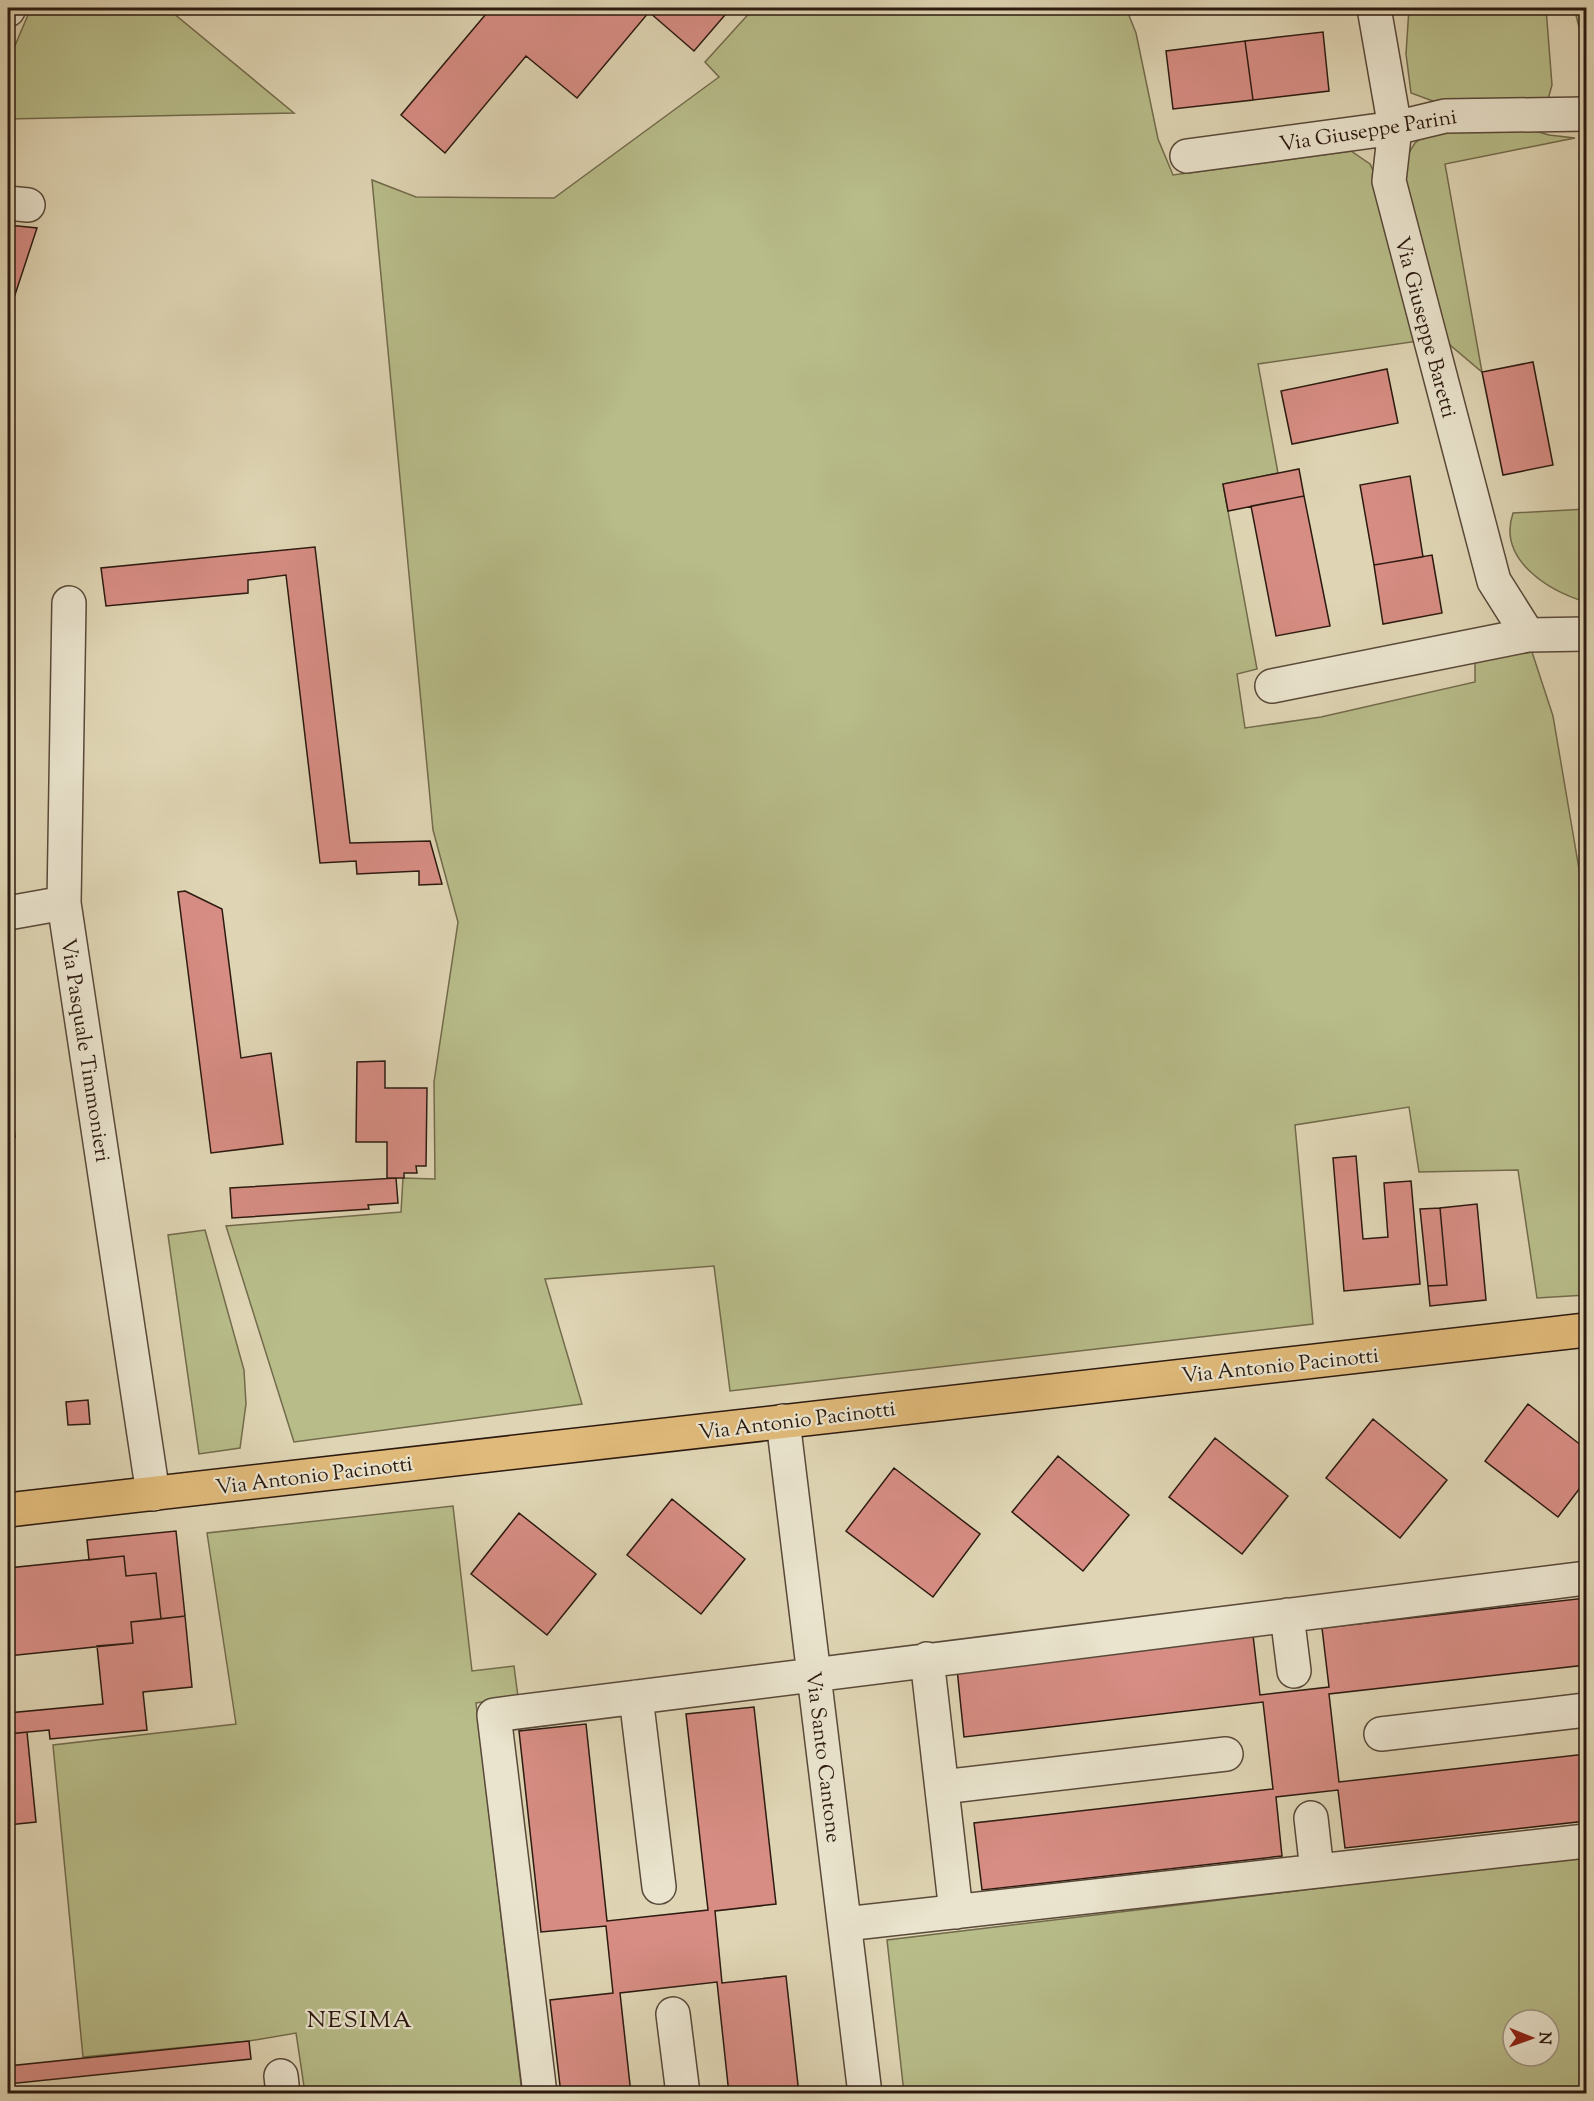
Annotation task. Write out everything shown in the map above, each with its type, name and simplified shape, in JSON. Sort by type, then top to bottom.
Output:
[{"type":"main road","name":"Via Antonio Pacinotti","points":[[8,1510],[1587,1330]]},
{"type":"street","name":"Via Giuseppe Baretti","points":[[1374,8],[1395,128],[1389,181],[1430,345],[1494,581],[1528,635]]},
{"type":"street","name":"Via Giuseppe Parini","points":[[1187,156],[1395,128],[1446,116],[1587,114]]},
{"type":"street","name":"Via Pasquale Timmonieri","points":[[69,603],[64,903],[153,1494]]},
{"type":"street","points":[[1272,686],[1528,635],[1587,634]]},
{"type":"street","points":[[8,913],[64,903]]},
{"type":"street","name":"Via Santo Cantone","points":[[783,1421],[865,2094]]},
{"type":"street","points":[[540,2094],[494,1715],[1587,1578]]},
{"type":"street","points":[[1287,1615],[1294,1671]]},
{"type":"street","points":[[927,1659],[957,1912]]},
{"type":"street","points":[[636,1697],[659,1887]]},
{"type":"street","points":[[1381,1734],[1587,1710]]},
{"type":"street","points":[[942,1787],[1226,1754]]},
{"type":"street","points":[[1311,1818],[1317,1871]]},
{"type":"street","points":[[844,1924],[1587,1841]]},
{"type":"street","points":[[673,2014],[683,2094]]},
{"type":"green space","points":[[31,8],[167,8],[294,113],[8,119],[8,62]]},
{"type":"green space","points":[[754,8],[1126,8],[1136,33],[1158,139],[1173,175],[1351,151],[1370,164],[1379,183],[1419,341],[1258,364],[1278,473],[1223,484],[1257,669],[1237,674],[1245,728],[1321,717],[1475,682],[1475,660],[1532,652],[1553,716],[1586,910],[1586,1295],[1537,1298],[1518,1170],[1419,1172],[1409,1107],[1295,1125],[1313,1324],[730,1391],[714,1266],[545,1279],[582,1404],[294,1442],[226,1226],[401,1212],[403,1178],[435,1179],[434,1082],[458,922],[433,830],[372,180],[416,197],[554,198],[719,77],[705,62]]},
{"type":"green space","points":[[1409,8],[1546,8],[1552,85],[1547,103],[1441,104],[1411,93],[1406,54]]},
{"type":"green space","points":[[1574,8],[1586,8],[1586,53]]},
{"type":"green space","points":[[1515,125],[1549,135],[1575,138],[1445,164],[1482,372],[1450,345],[1439,324],[1404,192],[1408,154],[1415,143],[1427,134]]},
{"type":"green space","points":[[1586,509],[1586,602],[1557,590],[1530,571],[1519,559],[1512,545],[1510,530],[1513,513]]},
{"type":"green space","points":[[205,1230],[244,1370],[246,1404],[240,1448],[199,1454],[168,1235]]},
{"type":"green space","points":[[453,1506],[472,1671],[514,1666],[518,1697],[476,1703],[522,2093],[305,2093],[296,2033],[249,2041],[83,2057],[53,1745],[236,1724],[207,1533]]},
{"type":"green space","points":[[1586,1856],[1586,2093],[904,2093],[887,1940]]},
{"type":"building","points":[[491,8],[731,8],[694,51],[649,12],[577,98],[526,56],[445,153],[401,115]]},
{"type":"building","points":[[1323,32],[1329,91],[1253,100],[1245,41]]},
{"type":"building","points":[[1245,41],[1253,100],[1173,109],[1166,51]]},
{"type":"building","points":[[8,225],[37,228],[8,316]]},
{"type":"building","points":[[1533,362],[1553,465],[1503,475],[1482,372]]},
{"type":"building","points":[[1387,369],[1398,423],[1292,444],[1281,391]]},
{"type":"building","points":[[1299,469],[1304,496],[1228,511],[1223,484]]},
{"type":"building","points":[[1410,476],[1423,557],[1374,565],[1360,485]]},
{"type":"building","points":[[1304,496],[1330,626],[1276,636],[1251,506]]},
{"type":"building","points":[[315,547],[350,843],[430,841],[442,884],[419,885],[419,871],[357,874],[356,861],[320,863],[286,575],[248,580],[248,593],[106,606],[101,568]]},
{"type":"building","points":[[1432,555],[1442,613],[1383,624],[1374,565]]},
{"type":"building","points":[[185,891],[222,909],[241,1058],[271,1053],[283,1144],[211,1153],[178,892]]},
{"type":"building","points":[[385,1061],[385,1088],[427,1088],[426,1166],[416,1166],[417,1173],[404,1173],[404,1178],[387,1178],[387,1142],[356,1142],[357,1062]]},
{"type":"building","points":[[10,1090],[15,1137],[8,1138],[8,1091]]},
{"type":"building","points":[[1356,1156],[1363,1239],[1388,1237],[1384,1183],[1411,1181],[1420,1284],[1344,1291],[1333,1158]]},
{"type":"building","points":[[396,1178],[398,1203],[368,1205],[369,1209],[232,1218],[230,1188]]},
{"type":"building","points":[[1477,1204],[1486,1300],[1430,1306],[1428,1286],[1447,1285],[1440,1208]]},
{"type":"building","points":[[1440,1208],[1447,1285],[1428,1286],[1420,1209]]},
{"type":"building","points":[[88,1400],[90,1424],[68,1425],[66,1402]]},
{"type":"building","points":[[1528,1404],[1586,1449],[1586,1480],[1558,1517],[1485,1461]]},
{"type":"building","points":[[1373,1419],[1447,1480],[1400,1538],[1326,1478]]},
{"type":"building","points":[[1215,1438],[1288,1496],[1242,1554],[1169,1497]]},
{"type":"building","points":[[1058,1456],[1129,1515],[1083,1571],[1012,1512]]},
{"type":"building","points":[[894,1468],[980,1534],[933,1597],[846,1531]]},
{"type":"building","points":[[672,1499],[745,1559],[701,1614],[627,1555]]},
{"type":"building","points":[[519,1513],[596,1574],[547,1635],[471,1574]]},
{"type":"building","points":[[176,1531],[185,1616],[161,1619],[156,1573],[126,1576],[124,1556],[89,1560],[87,1540]]},
{"type":"building","points":[[124,1556],[126,1576],[156,1573],[161,1619],[131,1622],[133,1643],[8,1656],[8,1568]]},
{"type":"building","points":[[1586,1598],[1586,1665],[1329,1694],[1339,1782],[1586,1754],[1586,1821],[1345,1848],[1338,1790],[1276,1797],[1282,1856],[982,1890],[974,1823],[1273,1789],[1263,1702],[964,1737],[957,1669],[1253,1635],[1260,1695],[1329,1687],[1322,1628]]},
{"type":"building","points":[[185,1616],[192,1687],[143,1692],[147,1730],[50,1739],[49,1730],[8,1734],[8,1713],[103,1704],[97,1646],[133,1643],[131,1622]]},
{"type":"building","points":[[754,1707],[776,1904],[715,1911],[722,1983],[786,1976],[799,2094],[729,2094],[717,1982],[620,1993],[631,2094],[561,2094],[550,2000],[613,1993],[606,1926],[541,1932],[519,1731],[586,1724],[607,1921],[708,1910],[686,1714]]},
{"type":"building","points":[[27,1732],[36,1822],[8,1825],[8,1734]]},
{"type":"building","points":[[249,2041],[251,2059],[8,2084],[8,2066]]},
{"type":"district","name":"NESIMA","points":[[360,2019]]}]
